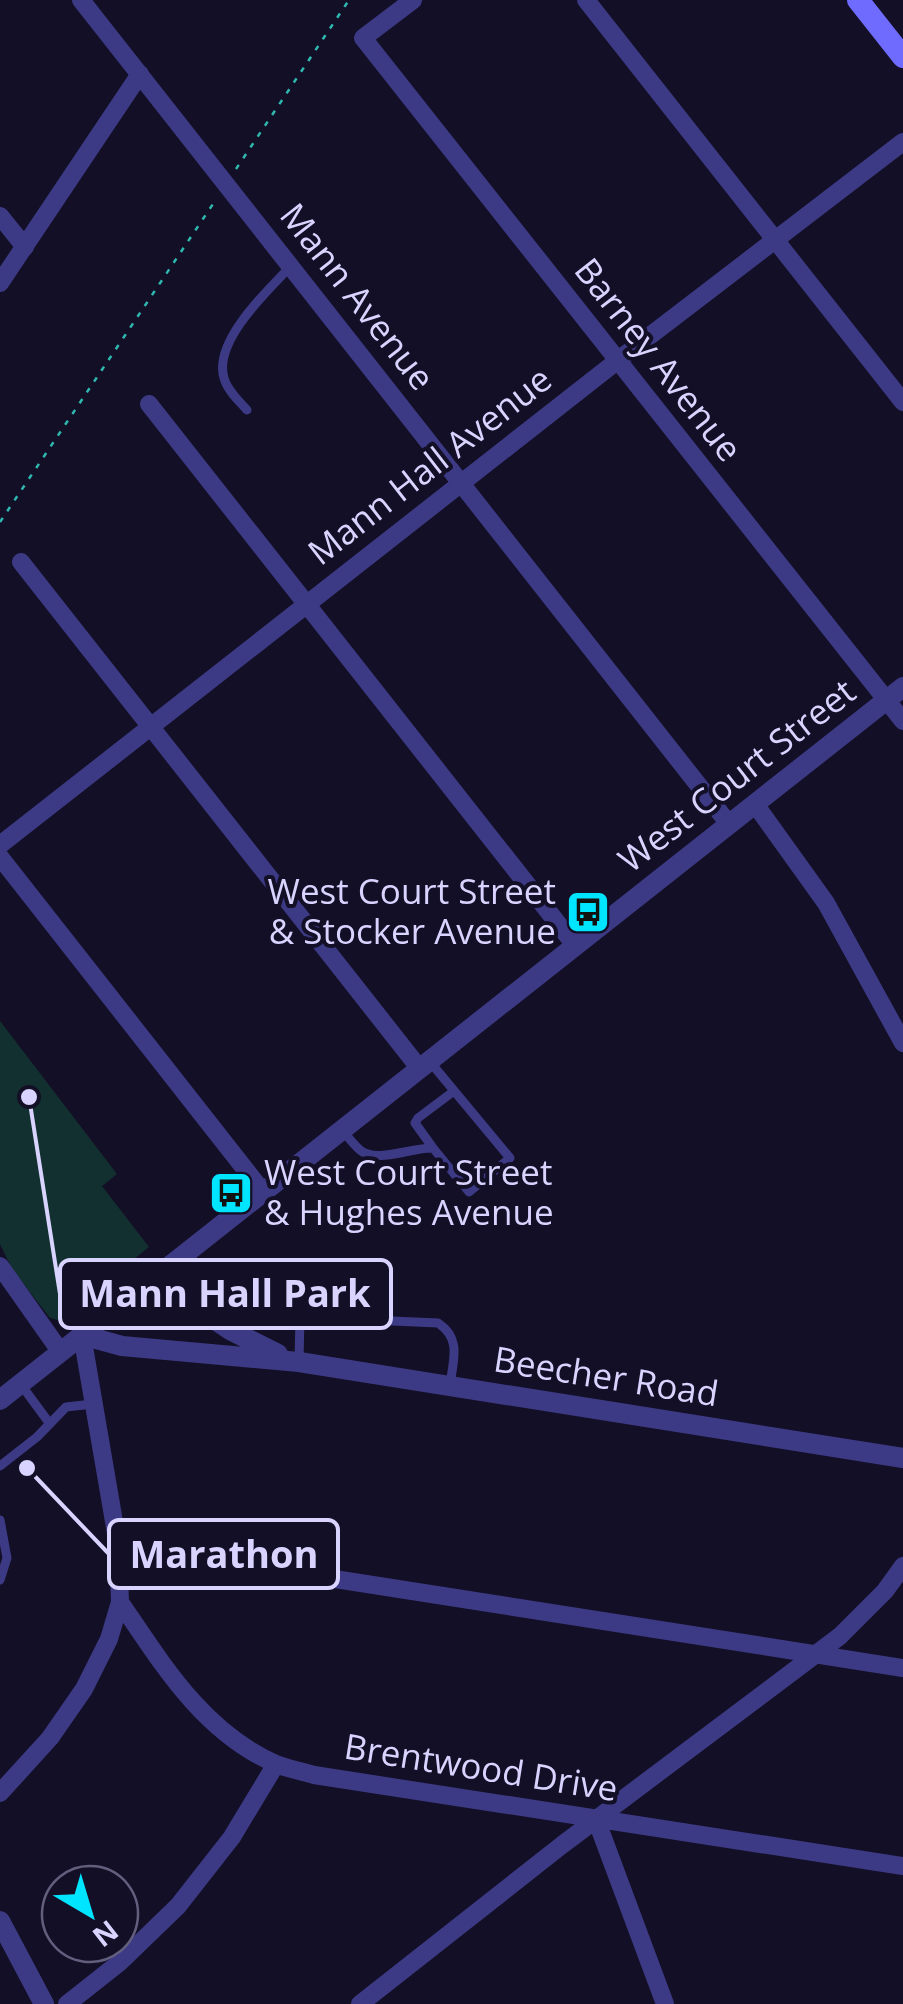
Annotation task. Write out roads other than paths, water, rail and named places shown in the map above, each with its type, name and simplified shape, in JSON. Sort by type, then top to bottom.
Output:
[{"type":"main road","points":[[858,0],[903,57]]},
{"type":"street","name":"Mann Avenue","points":[[81,0],[729,824]]},
{"type":"street","name":"Barney Avenue","points":[[413,0],[363,38],[618,361],[895,693],[903,722]]},
{"type":"street","points":[[586,0],[903,402]]},
{"type":"street","points":[[0,283],[140,74]]},
{"type":"street","name":"Mann Hall Avenue","points":[[0,845],[903,142]]},
{"type":"street","points":[[0,216],[25,247]]},
{"type":"street","points":[[150,404],[574,944]]},
{"type":"street","points":[[21,562],[424,1065]]},
{"type":"street","name":"West Court Street","points":[[0,1400],[895,693]]},
{"type":"street","points":[[754,804],[826,903],[903,1043]]},
{"type":"street","points":[[0,858],[264,1192]]},
{"type":"street","points":[[0,1266],[60,1351]]},
{"type":"street","name":"Beecher Road","points":[[162,1273],[194,1306],[230,1330],[299,1362]]},
{"type":"street","points":[[0,1793],[50,1738],[84,1690],[110,1639],[120,1602],[118,1545],[82,1335]]},
{"type":"street","name":"Beecher Road","points":[[82,1335],[122,1346],[299,1362],[903,1458]]},
{"type":"street","points":[[118,1545],[903,1668]]},
{"type":"street","points":[[360,2004],[596,1819],[840,1636],[885,1591],[903,1566]]},
{"type":"street","name":"Brentwood Drive","points":[[120,1602],[194,1706],[234,1739],[276,1764],[314,1775],[903,1866]]},
{"type":"street","points":[[67,2004],[119,1963],[178,1906],[232,1837],[276,1764]]},
{"type":"street","points":[[596,1819],[665,2004]]},
{"type":"street","points":[[0,1921],[44,2004]]},
{"type":"lane","points":[[247,410],[224,382],[221,362],[231,338],[258,301],[292,265]]},
{"type":"lane","points":[[424,1065],[454,1090],[510,1158],[469,1192],[416,1123],[454,1090]]},
{"type":"lane","points":[[342,1130],[366,1154],[379,1156],[434,1148]]},
{"type":"lane","points":[[299,1362],[300,1318],[438,1323],[454,1337],[450,1386]]},
{"type":"lane","points":[[20,1384],[50,1424]]},
{"type":"lane","points":[[0,1448],[4,1462],[66,1408],[96,1403]]},
{"type":"lane","points":[[0,1520],[7,1558],[0,1580]]},
{"type":"place","name":"West Court Street & Stocker Avenue","points":[[588,912]]},
{"type":"place","name":"Mann Hall Park","points":[[29,1097]]},
{"type":"place","name":"West Court Street & Hughes Avenue","points":[[231,1193]]},
{"type":"place","name":"Marathon","points":[[27,1468]]}]
